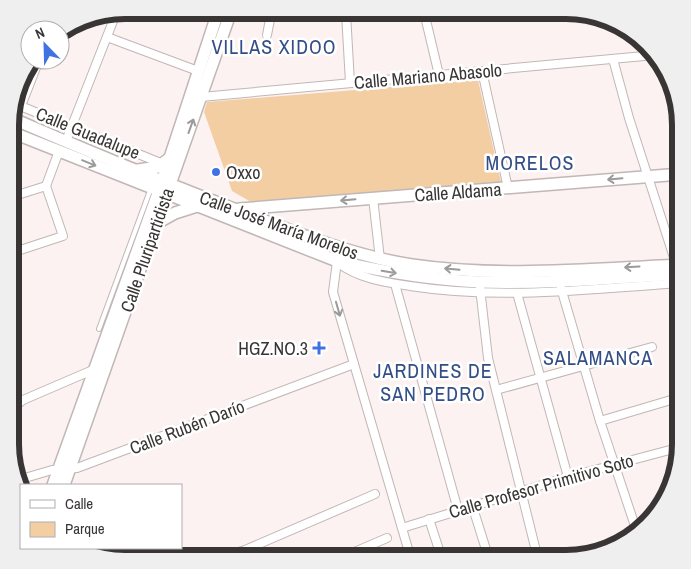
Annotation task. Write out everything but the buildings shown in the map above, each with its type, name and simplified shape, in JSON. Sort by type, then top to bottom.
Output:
[{"type":"street","name":"Calle Pluripartidista","points":[[54,484],[64,469],[156,224],[160,186],[166,161],[215,19]]},
{"type":"street","name":"Calle Pluripartidista","points":[[64,484],[64,469],[95,369],[160,186],[201,97],[228,19]]},
{"type":"street","points":[[267,35],[270,19]]},
{"type":"street","points":[[346,19],[350,83]]},
{"type":"street","points":[[426,19],[439,75]]},
{"type":"street","points":[[19,250],[63,236],[46,186],[72,127],[114,20]]},
{"type":"street","points":[[107,37],[198,71]]},
{"type":"street","name":"Calle Mariano Abasolo","points":[[201,97],[646,56]]},
{"type":"street","points":[[613,59],[647,177],[672,250]]},
{"type":"street","points":[[482,71],[508,188]]},
{"type":"street","points":[[27,84],[33,72]]},
{"type":"street","name":"Calle Guadalupe","points":[[21,106],[72,127],[166,161]]},
{"type":"street","name":"Calle José María Morelos","points":[[19,122],[63,146],[160,186],[235,210],[334,247],[479,282]]},
{"type":"street","name":"Calle José María Morelos","points":[[19,134],[63,146],[135,170],[197,206],[337,262],[408,275],[479,282],[559,281],[609,283],[644,281],[672,275]]},
{"type":"street","points":[[135,170],[152,169],[166,161]]},
{"type":"street","name":"Calle Aldama","points":[[235,210],[672,175]]},
{"type":"street","points":[[19,194],[46,186]]},
{"type":"street","points":[[373,198],[380,259]]},
{"type":"street","points":[[156,224],[175,213],[197,206]]},
{"type":"street","points":[[334,247],[337,262],[333,292],[408,550]]},
{"type":"street","points":[[337,262],[354,274],[395,284],[437,290],[479,282],[517,293],[559,281],[600,421],[635,525]]},
{"type":"street","name":"Calle José María Morelos","points":[[559,281],[672,274]]},
{"type":"street","points":[[479,282],[483,326],[496,390],[536,550]]},
{"type":"street","points":[[395,284],[458,510]]},
{"type":"street","points":[[517,293],[568,477]]},
{"type":"street","points":[[496,390],[652,346]]},
{"type":"street","name":"Calle Rubén Darío","points":[[24,479],[64,469],[77,468],[354,364]]},
{"type":"street","points":[[19,403],[95,369]]},
{"type":"street","points":[[600,421],[672,400]]},
{"type":"street","name":"Calle Profesor Primitivo Soto","points":[[402,528],[568,477],[672,449]]},
{"type":"street","points":[[245,550],[375,494]]},
{"type":"street","points":[[472,505],[486,550]]},
{"type":"street","points":[[429,519],[439,550]]},
{"type":"street","points":[[359,550],[387,538]]},
{"type":"lane","points":[[99,329],[160,186]]},
{"type":"green space","points":[[478,80],[501,182],[251,202],[232,191],[204,112],[207,102]]},
{"type":"place","name":"Oxxo","points":[[216,172]]},
{"type":"place","name":"HGZ.NO.3","points":[[319,348]]},
{"type":"district","name":"VILLAS XIDOO","points":[[274,46]]},
{"type":"district","name":"MORELOS","points":[[530,162]]},
{"type":"district","name":"SALAMANCA","points":[[598,357]]},
{"type":"district","name":"JARDINES DE SAN PEDRO","points":[[433,382]]}]
